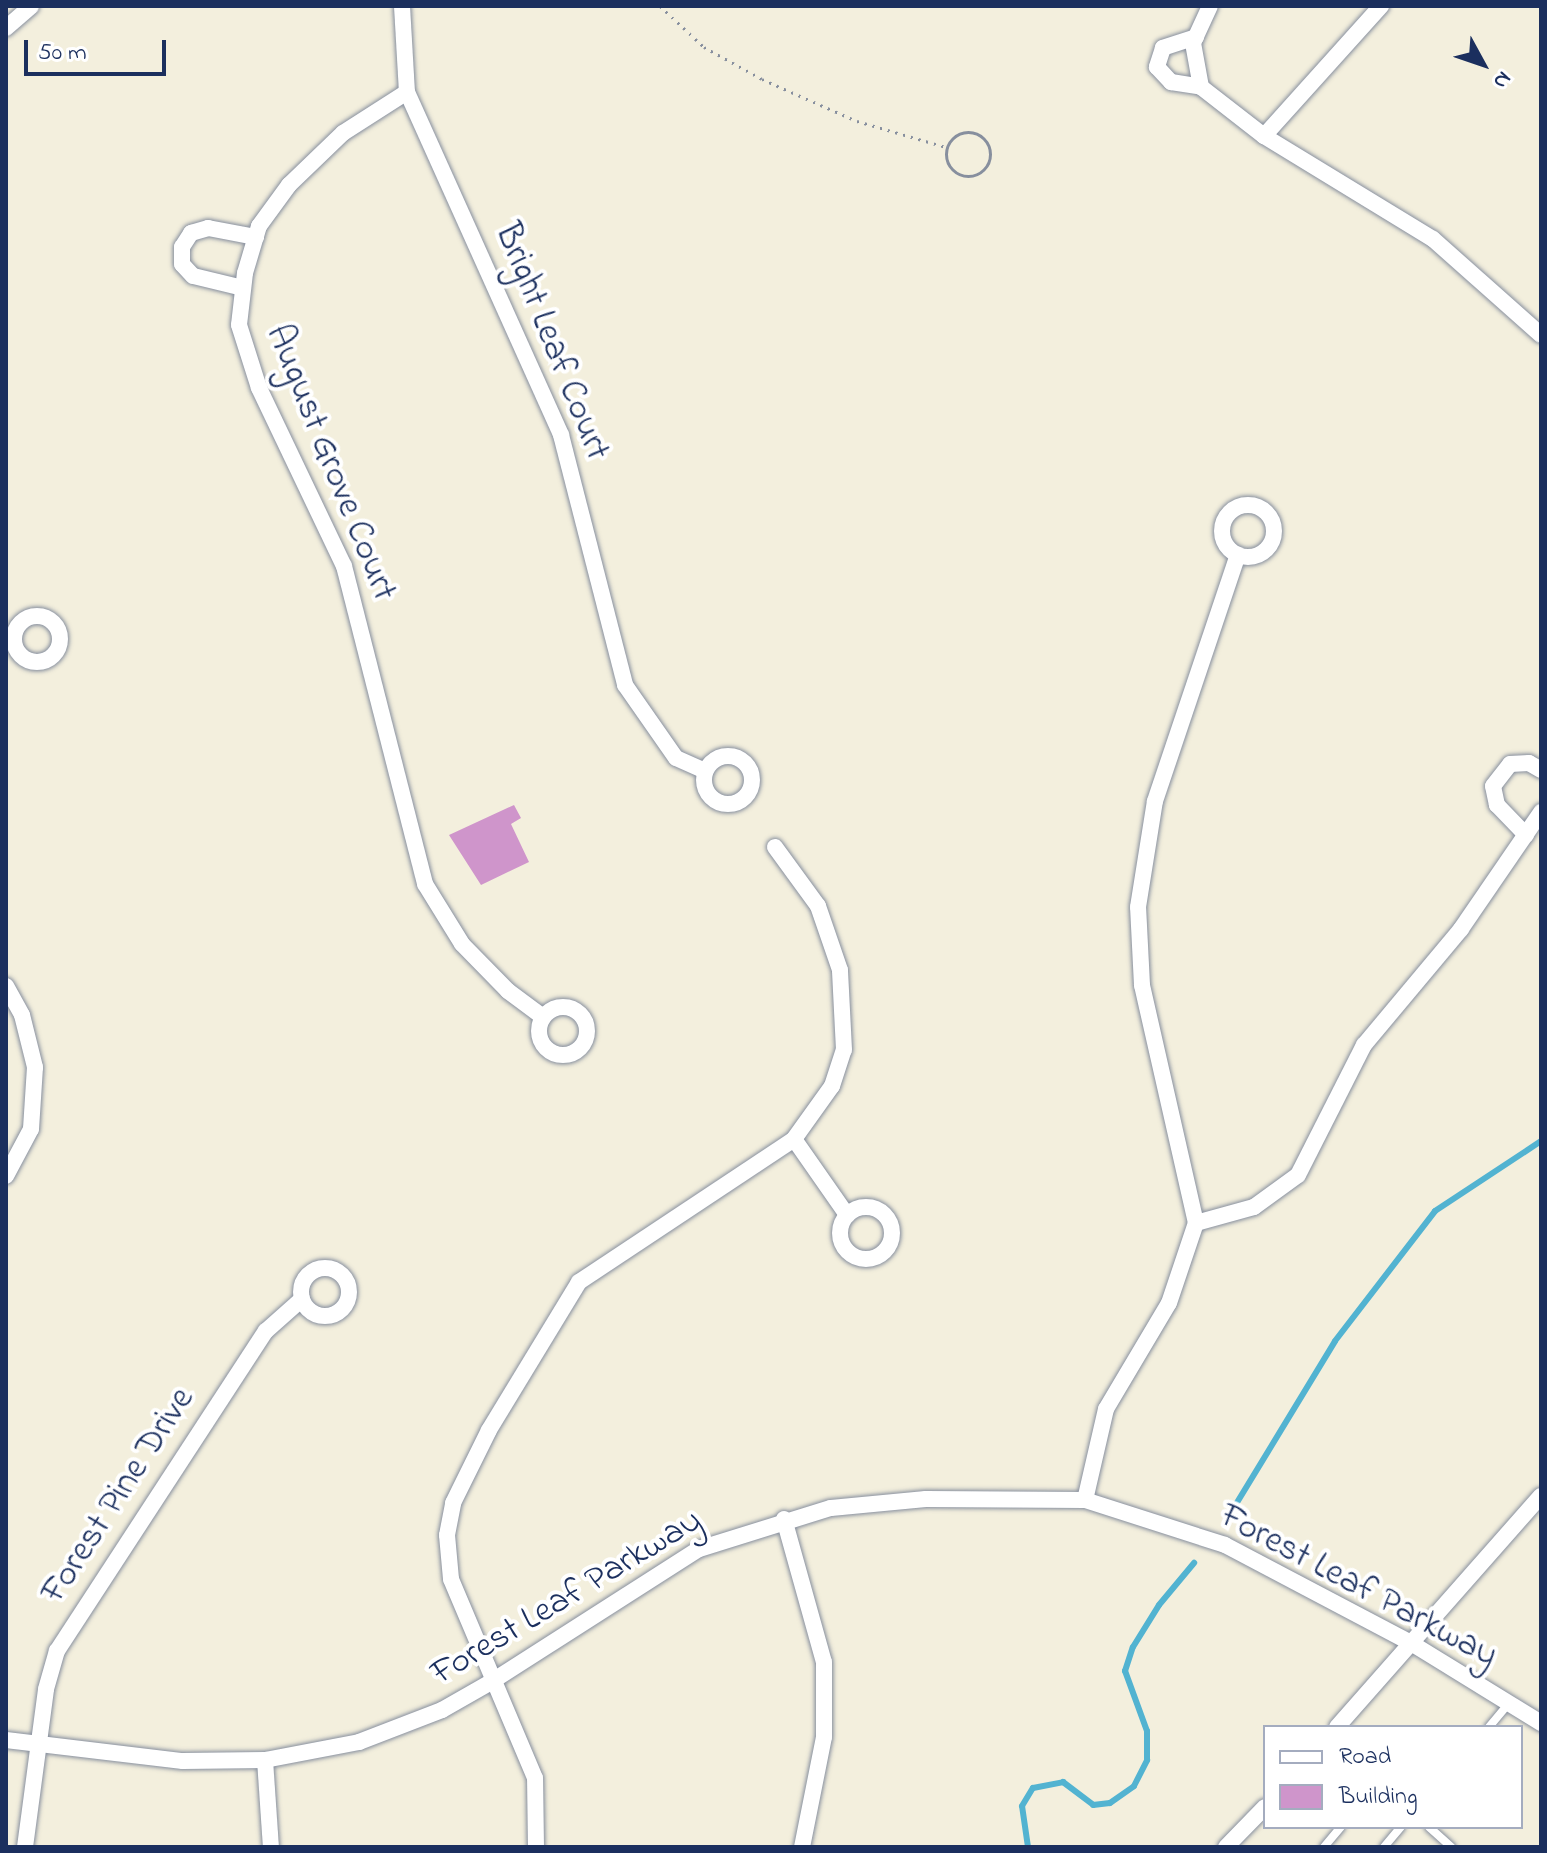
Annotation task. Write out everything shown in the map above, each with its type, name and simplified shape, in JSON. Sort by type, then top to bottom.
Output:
[{"type":"street","points":[[6,28],[31,6]]},
{"type":"street","name":"Bright Leaf Court","points":[[402,6],[407,92],[561,435],[625,685],[676,758],[705,771]]},
{"type":"street","points":[[1201,87],[1194,60],[1196,37],[1210,6]]},
{"type":"street","points":[[1264,136],[1381,6]]},
{"type":"street","points":[[1196,37],[1163,48],[1157,67],[1171,82],[1201,87],[1264,136],[1433,239],[1541,335]]},
{"type":"street","name":"August Grove Court","points":[[407,92],[343,133],[289,185],[256,237],[243,288],[239,325],[259,388],[344,566],[425,884],[462,944],[508,991],[543,1017]]},
{"type":"street","points":[[243,288],[193,276],[182,264],[182,247],[191,233],[208,228],[256,237]]},
{"type":"street","points":[[1085,1500],[1106,1409],[1169,1303],[1196,1223],[1142,985],[1138,907],[1155,801],[1238,555]]},
{"type":"street","points":[[1526,835],[1497,805],[1493,786],[1510,764],[1529,763],[1541,770]]},
{"type":"street","points":[[1196,1223],[1254,1207],[1298,1175],[1364,1045],[1461,929],[1541,812]]},
{"type":"street","points":[[536,1847],[535,1778],[491,1682],[451,1579],[447,1554],[453,1503],[489,1430],[579,1282],[794,1139],[817,1113],[839,1069],[846,1004],[832,939],[818,906],[775,847]]},
{"type":"street","points":[[6,986],[22,1015],[35,1067],[31,1129],[6,1176]]},
{"type":"street","points":[[794,1139],[847,1215]]},
{"type":"street","name":"Forest Pine Drive","points":[[25,1847],[46,1689],[75,1617],[266,1331],[302,1299]]},
{"type":"street","points":[[1339,1725],[1541,1496]]},
{"type":"street","name":"Forest Leaf Parkway","points":[[6,1740],[183,1761],[265,1760],[386,1733],[491,1682],[699,1549],[784,1519],[831,1508],[926,1499],[1085,1500],[1225,1545],[1411,1643],[1541,1723]]},
{"type":"street","points":[[784,1519],[824,1662],[824,1737],[802,1847]]},
{"type":"street","points":[[265,1760],[271,1847]]},
{"type":"street","points":[[1226,1847],[1263,1809]]},
{"type":"lane","points":[[1491,1725],[1508,1704]]},
{"type":"lane","points":[[1324,1847],[1339,1829]]},
{"type":"lane","points":[[1387,1846],[1400,1829]]},
{"type":"lane","points":[[1431,1829],[1451,1847]]},
{"type":"path","points":[[660,6],[704,47],[762,79],[857,121],[946,147]]},
{"type":"path","points":[[960,132],[975,132],[990,146],[990,161],[973,176],[958,174],[947,163],[946,147],[960,132]]},
{"type":"building","points":[[514,805],[521,818],[511,824],[529,862],[481,885],[449,835]]},
{"type":"waterway","points":[[1230,1514],[1335,1341],[1435,1211],[1541,1141]]},
{"type":"waterway","points":[[1028,1847],[1022,1806],[1033,1788],[1063,1782],[1093,1805],[1110,1803],[1134,1786],[1147,1760],[1147,1731],[1125,1671],[1133,1647],[1159,1605],[1194,1563]]}]
